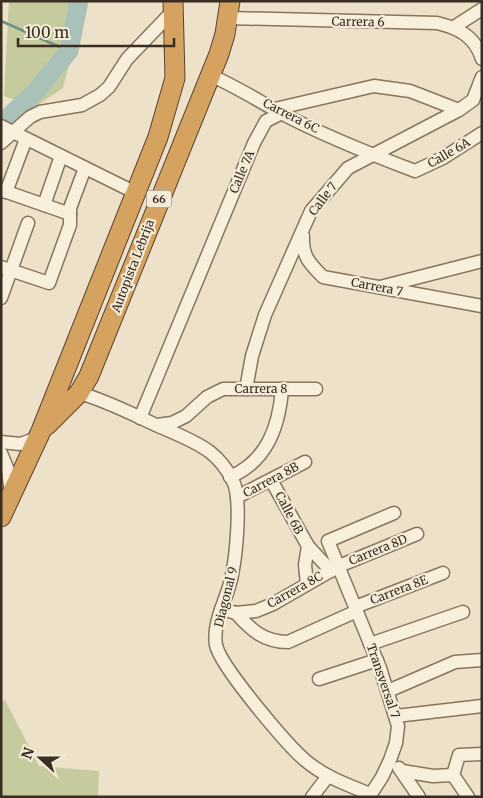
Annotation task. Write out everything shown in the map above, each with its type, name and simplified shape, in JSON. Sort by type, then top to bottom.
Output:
[{"type":"highway","name":"Autopista Lebrija","points":[[1,517],[40,434],[158,137],[175,78],[173,6]]},
{"type":"highway","name":"Autopista Lebrija","points":[[40,434],[79,393],[90,376],[210,75],[225,34],[229,10]]},
{"type":"street","points":[[1,143],[7,129],[40,112],[82,105],[100,95],[109,87],[127,59],[173,6]]},
{"type":"street","points":[[482,9],[454,27],[468,35],[479,50],[482,59]]},
{"type":"street","name":"Carrera 6","points":[[229,10],[436,23],[454,27]]},
{"type":"street","name":"Carrera 6C","points":[[210,75],[282,113],[373,156],[415,172]]},
{"type":"street","name":"Calle 7","points":[[246,389],[252,356],[265,315],[312,211],[348,168],[459,110],[473,100],[482,77]]},
{"type":"street","name":"Calle 7A","points":[[140,418],[254,143],[266,121],[282,113],[279,108],[374,86],[410,91],[459,110]]},
{"type":"street","points":[[7,129],[136,193]]},
{"type":"street","name":"Calle 6A","points":[[415,172],[443,158],[482,134]]},
{"type":"street","points":[[26,139],[4,191],[70,214]]},
{"type":"street","points":[[44,205],[61,156]]},
{"type":"street","points":[[6,269],[49,284],[70,226],[70,208],[85,168]]},
{"type":"street","points":[[1,298],[6,269],[28,223]]},
{"type":"street","name":"Carrera 7","points":[[303,234],[302,250],[312,266],[323,277],[482,306]]},
{"type":"street","points":[[377,288],[482,261]]},
{"type":"street","points":[[230,477],[252,464],[268,445],[278,416],[282,389]]},
{"type":"street","name":"Carrera 8","points":[[157,425],[172,423],[186,416],[218,391],[316,389]]},
{"type":"street","name":"Diagonal 9","points":[[79,393],[192,441],[210,452],[234,482],[237,498],[236,556],[217,626],[216,645],[223,662],[292,748],[328,776],[369,796]]},
{"type":"street","points":[[1,442],[20,444],[40,434]]},
{"type":"street","points":[[1,453],[8,470],[11,496]]},
{"type":"street","name":"Carrera 8B","points":[[237,498],[305,462]]},
{"type":"street","name":"Calle 6B","points":[[271,480],[308,546],[335,568]]},
{"type":"street","points":[[335,568],[328,541],[394,513]]},
{"type":"street","name":"Carrera 8D","points":[[335,568],[417,534]]},
{"type":"street","name":"Calle 6B","points":[[307,584],[305,565],[308,546]]},
{"type":"street","name":"Carrera 8C","points":[[221,610],[236,613],[256,612],[335,568]]},
{"type":"street","name":"Transversal 7","points":[[335,568],[356,609],[377,660],[398,726],[392,756],[382,777],[369,796]]},
{"type":"street","name":"Carrera 8E","points":[[356,609],[443,573]]},
{"type":"street","points":[[236,613],[248,627],[264,638],[276,642],[288,642],[356,609]]},
{"type":"street","points":[[370,644],[463,612]]},
{"type":"street","points":[[319,679],[377,660]]},
{"type":"street","points":[[388,691],[456,662],[482,660]]},
{"type":"street","points":[[396,716],[482,706]]},
{"type":"street","points":[[453,775],[458,758],[482,754]]},
{"type":"street","points":[[392,756],[419,797]]},
{"type":"street","points":[[402,771],[433,776],[453,775]]},
{"type":"street","points":[[453,775],[468,797]]},
{"type":"street","points":[[312,797],[328,776]]},
{"type":"green space","points":[[9,1],[85,1],[63,88],[35,107],[4,96]]},
{"type":"green space","points":[[5,700],[39,766],[99,771],[98,797],[1,797],[1,702]]},
{"type":"waterway","points":[[1,124],[34,93],[69,51],[79,1]]},
{"type":"waterway","points":[[1,21],[69,51]]}]
